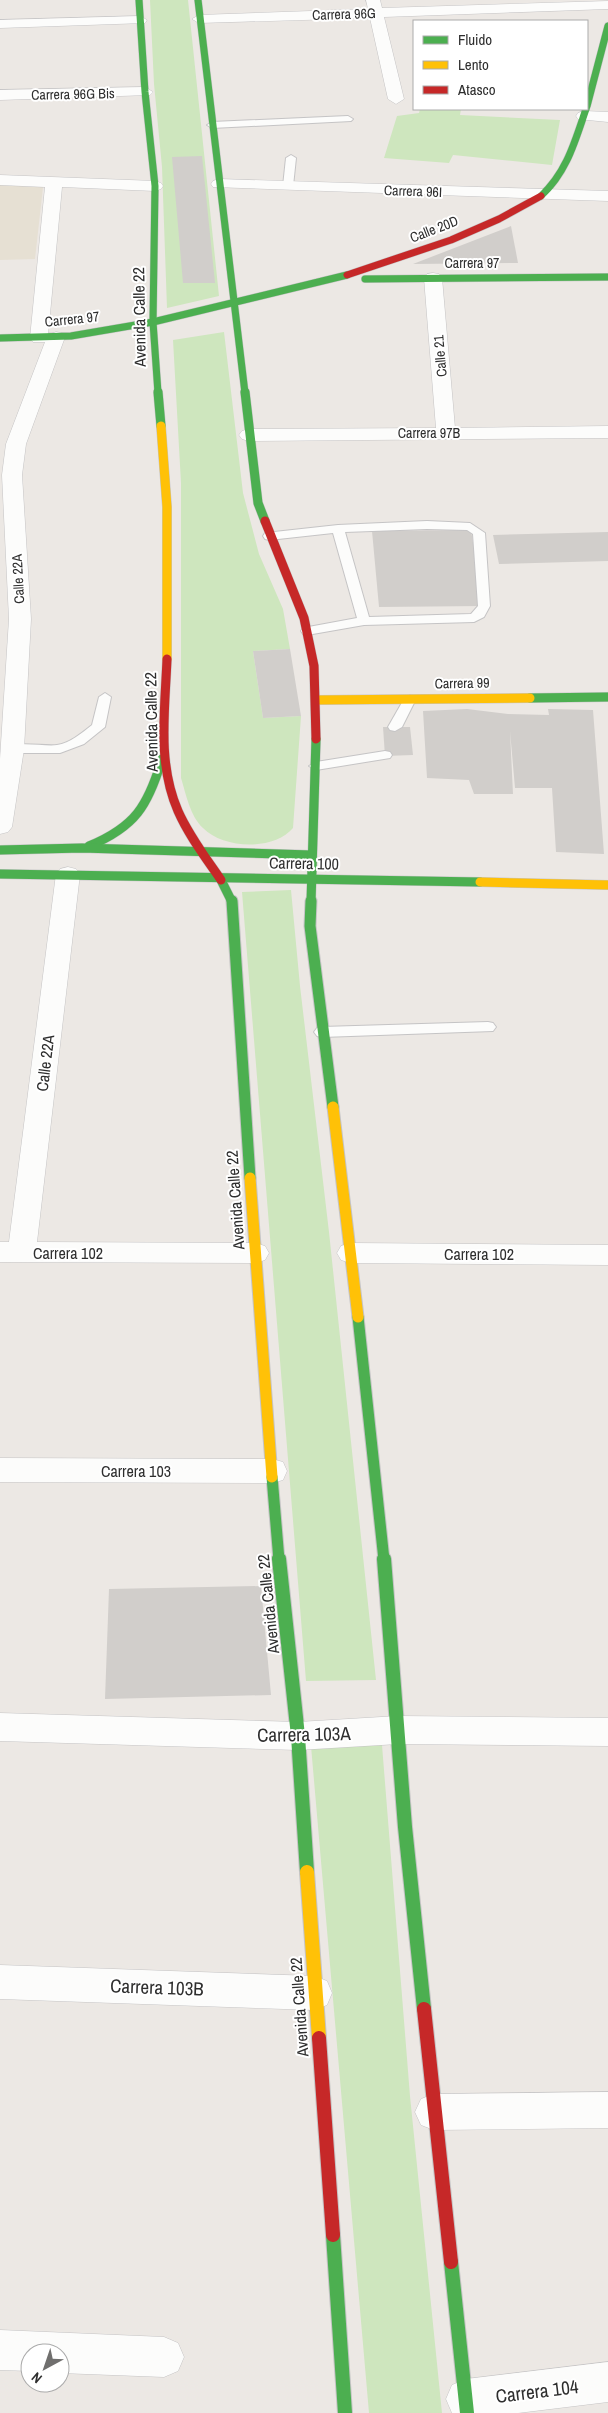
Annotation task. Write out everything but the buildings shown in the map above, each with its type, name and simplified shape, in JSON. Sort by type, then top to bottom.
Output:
[{"type":"main road","name":"Avenida Calle 22","points":[[139,0],[155,186],[153,322],[167,507],[168,598],[165,746],[167,772],[173,800],[185,826],[219,877],[232,901],[255,1253],[280,1575],[298,1736],[344,2413]]},
{"type":"main road","points":[[198,0],[258,503],[269,536],[298,602],[307,631],[314,666],[316,766],[310,879],[310,926],[351,1254],[389,1602],[405,1827],[434,2112],[467,2406]]},
{"type":"main road","name":"Calle 20D","points":[[589,87],[608,26]]},
{"type":"main road","name":"Calle 20D","points":[[234,302],[336,279],[451,240],[498,219],[543,195],[556,182],[564,170],[586,110]]},
{"type":"main road","name":"Carrera 97","points":[[336,279],[608,277]]},
{"type":"main road","name":"Carrera 97","points":[[0,338],[47,338],[88,334],[153,322],[234,302]]},
{"type":"main road","name":"Carrera 99","points":[[316,700],[608,697]]},
{"type":"main road","points":[[82,848],[122,831],[144,812],[154,792],[165,746]]},
{"type":"main road","name":"Carrera 100","points":[[0,850],[82,848],[311,855]]},
{"type":"main road","name":"Carrera 100","points":[[0,874],[608,885]]},
{"type":"street","name":"Carrera 96G","points":[[199,19],[374,6],[608,5]]},
{"type":"street","points":[[374,6],[396,100]]},
{"type":"street","points":[[0,24],[140,20]]},
{"type":"street","name":"Carrera 96G Bis","points":[[0,95],[146,92]]},
{"type":"street","points":[[586,110],[608,117]]},
{"type":"street","points":[[0,180],[155,186]]},
{"type":"street","name":"Calle 22A","points":[[0,827],[13,749],[10,619],[13,458],[47,338],[54,182]]},
{"type":"street","name":"Carrera 96I","points":[[219,184],[608,197]]},
{"type":"street","name":"Calle 21","points":[[433,278],[446,433]]},
{"type":"street","name":"Carrera 97B","points":[[249,435],[608,432]]},
{"type":"street","name":"Calle 22A","points":[[11,1252],[68,874]]},
{"type":"street","name":"Carrera 102","points":[[11,1252],[255,1253]]},
{"type":"street","name":"Carrera 102","points":[[351,1254],[608,1255]]},
{"type":"street","name":"Carrera 103","points":[[0,1470],[272,1471]]},
{"type":"street","name":"Carrera 103A","points":[[0,1727],[298,1736],[398,1730],[608,1732]]},
{"type":"street","name":"Carrera 103B","points":[[0,1982],[314,1993]]},
{"type":"street","points":[[434,2112],[608,2110]]},
{"type":"street","points":[[0,2350],[164,2357]]},
{"type":"street","name":"Carrera 104","points":[[467,2406],[608,2382]]},
{"type":"lane","points":[[212,125],[348,119]]},
{"type":"lane","points":[[288,186],[290,158]]},
{"type":"lane","points":[[269,536],[338,529],[470,527],[477,530],[484,606],[480,614],[474,618],[364,621],[307,631]]},
{"type":"lane","points":[[338,529],[364,621]]},
{"type":"lane","points":[[432,606],[434,619]]},
{"type":"lane","points":[[13,749],[60,749],[79,741],[98,727],[105,697]]},
{"type":"lane","points":[[395,727],[410,699]]},
{"type":"lane","points":[[316,766],[385,754]]},
{"type":"lane","points":[[322,1032],[488,1027]]},
{"type":"shaded area","points":[[0,185],[43,187],[35,259],[0,260]]},
{"type":"green space","points":[[150,0],[188,0],[219,296],[167,308],[162,167],[154,84]]},
{"type":"green space","points":[[420,110],[461,110],[460,115],[560,120],[552,165],[453,155],[449,163],[384,158],[397,116],[419,113]]},
{"type":"green space","points":[[224,332],[243,493],[259,554],[283,609],[290,649],[253,651],[263,718],[301,716],[293,828],[274,841],[261,844],[235,843],[223,840],[203,828],[192,811],[181,778],[181,483],[173,340]]},
{"type":"green space","points":[[291,890],[376,1680],[306,1681],[242,892]]},
{"type":"green space","points":[[382,1745],[410,2096],[442,2413],[369,2413],[311,1746]]},
{"type":"traffic: fast","points":[[139,0],[145,92],[155,186],[153,322],[161,426]]},
{"type":"traffic: fast","points":[[198,0],[258,503],[265,521]]},
{"type":"traffic: fast","points":[[588,102],[608,26]]},
{"type":"traffic: fast","points":[[541,196],[558,178],[570,156],[586,110]]},
{"type":"traffic: fast","points":[[0,338],[71,336],[153,322],[347,275]]},
{"type":"traffic: fast","points":[[365,279],[608,277]]},
{"type":"traffic: fast","points":[[530,698],[608,697]]},
{"type":"traffic: fast","points":[[316,739],[310,926],[333,1107]]},
{"type":"traffic: fast","points":[[89,846],[119,832],[139,814],[152,791],[162,759]]},
{"type":"traffic: fast","points":[[0,850],[82,848],[311,855]]},
{"type":"traffic: fast","points":[[0,874],[480,882]]},
{"type":"traffic: fast","points":[[221,880],[232,901],[250,1178]]},
{"type":"traffic: fast","points":[[358,1317],[389,1602],[405,1827],[424,2009]]},
{"type":"traffic: fast","points":[[272,1477],[280,1575],[298,1736],[307,1872]]},
{"type":"traffic: fast","points":[[333,2235],[345,2413]]},
{"type":"traffic: fast","points":[[451,2262],[467,2413]]},
{"type":"traffic: slow","points":[[161,426],[167,507],[167,659]]},
{"type":"traffic: slow","points":[[317,700],[530,698]]},
{"type":"traffic: slow","points":[[480,882],[608,885]]},
{"type":"traffic: slow","points":[[333,1107],[358,1317]]},
{"type":"traffic: slow","points":[[250,1178],[272,1477]]},
{"type":"traffic: slow","points":[[307,1872],[319,2038]]},
{"type":"traffic: jam","points":[[347,275],[451,240],[499,219],[541,196]]},
{"type":"traffic: jam","points":[[265,521],[304,618],[314,666],[316,739]]},
{"type":"traffic: jam","points":[[167,659],[164,749],[169,784],[183,822],[221,880]]},
{"type":"traffic: jam","points":[[424,2009],[451,2262]]},
{"type":"traffic: jam","points":[[319,2038],[333,2235]]}]
